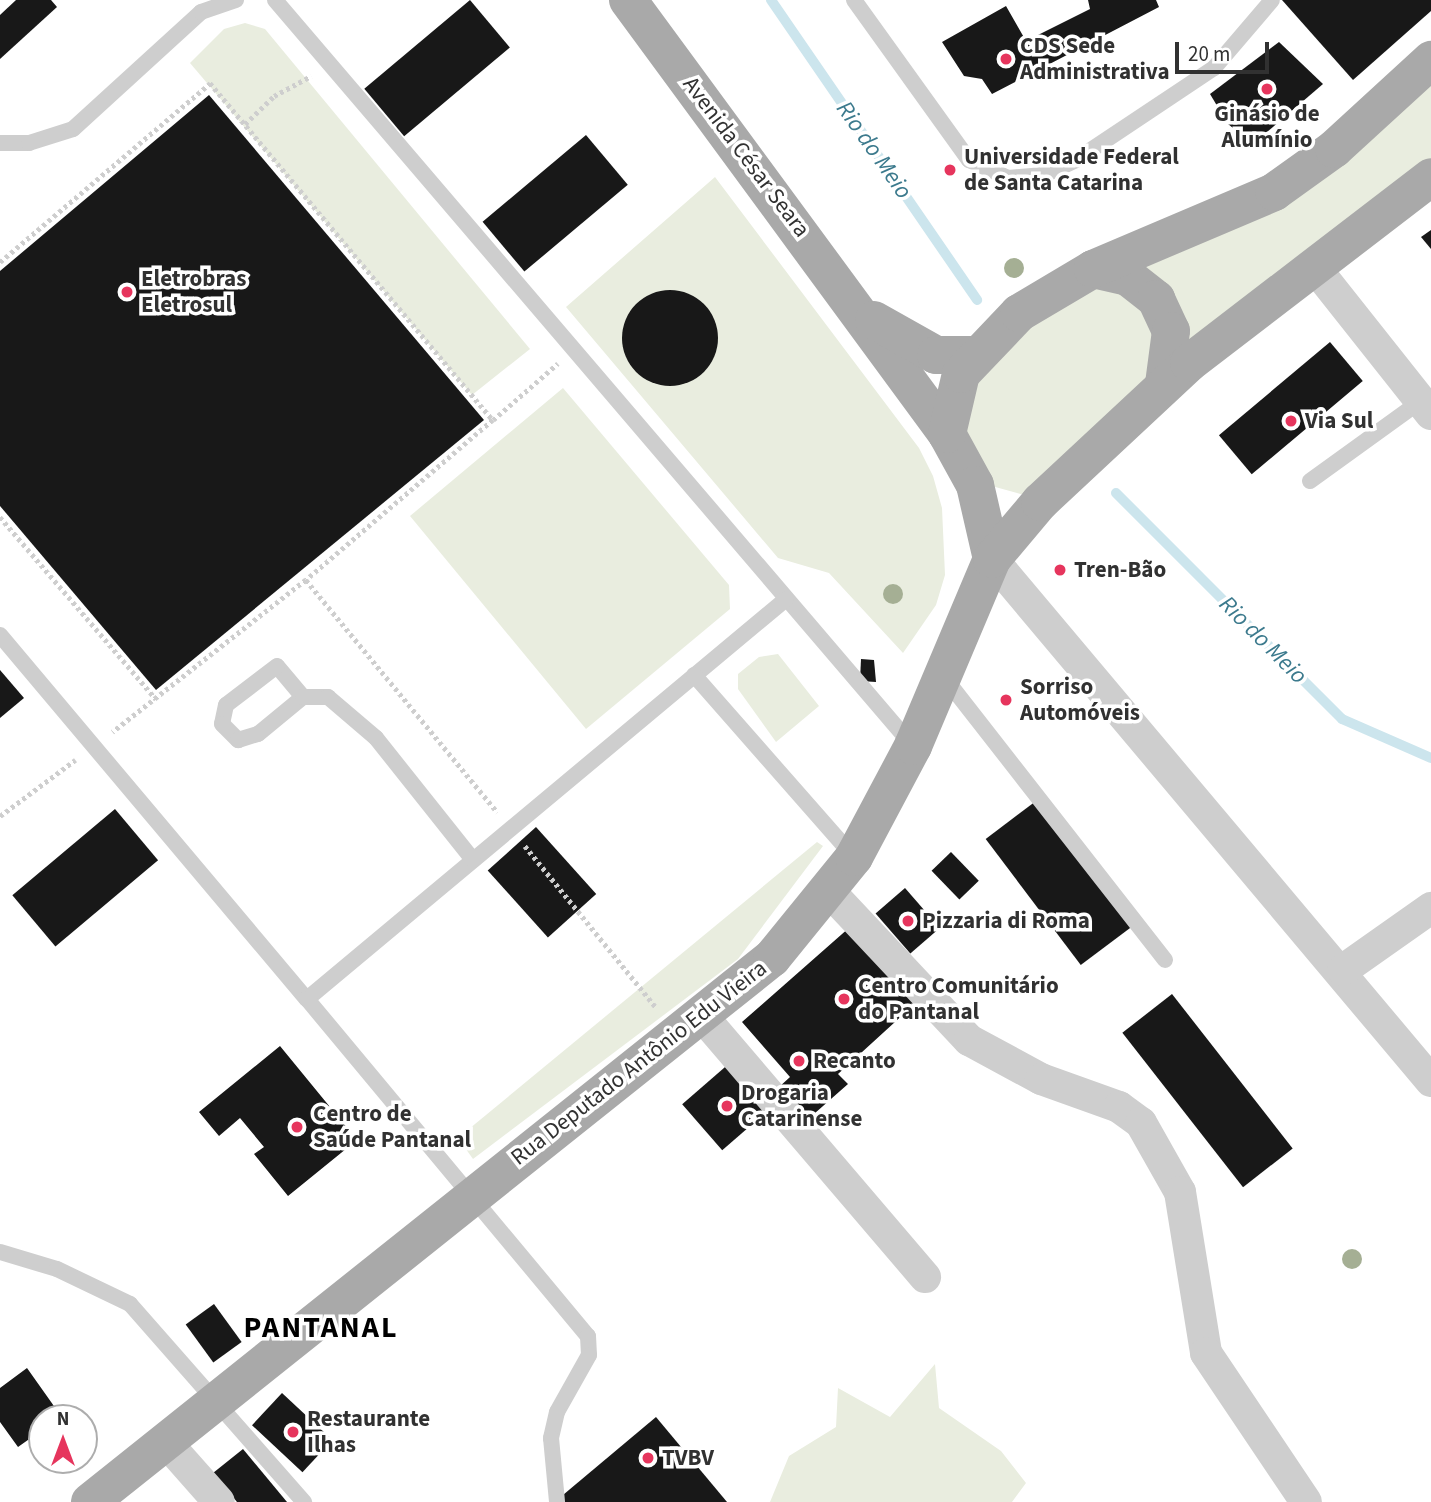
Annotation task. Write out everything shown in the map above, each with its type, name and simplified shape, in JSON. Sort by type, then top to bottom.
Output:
[{"type":"main road","name":"Avenida César Seara","points":[[628,0],[864,313],[947,434],[975,485],[992,559]]},
{"type":"main road","points":[[947,434],[952,396],[974,355],[1020,313],[1093,269],[1274,191],[1334,149],[1431,60]]},
{"type":"main road","points":[[975,485],[1017,502],[1040,502],[1164,384],[1316,269],[1431,177]]},
{"type":"main road","points":[[1093,269],[1128,277],[1156,299],[1171,331],[1164,384]]},
{"type":"main road","name":"Avenida César Seara","points":[[864,313],[936,355],[974,355]]},
{"type":"main road","name":"Rua Deputado Antônio Edu Vieira","points":[[90,1502],[467,1198],[691,1026],[772,958],[830,892],[854,857],[913,746],[992,559],[1040,502]]},
{"type":"street","points":[[1316,269],[1426,407]]},
{"type":"street","points":[[992,559],[1343,970],[1431,1082]]},
{"type":"street","points":[[830,892],[969,1040],[1041,1079],[1119,1107],[1141,1123],[1180,1192],[1206,1353],[1306,1502]]},
{"type":"street","points":[[1343,970],[1431,908]]},
{"type":"street","points":[[691,1026],[925,1277]]},
{"type":"street","points":[[166,1441],[219,1502]]},
{"type":"lane","points":[[0,144],[29,144],[73,129],[203,6],[236,0]]},
{"type":"lane","points":[[275,0],[572,351],[913,746]]},
{"type":"lane","points":[[854,0],[969,160],[1008,178],[1044,175],[1076,160],[1185,87],[1240,45],[1272,0]]},
{"type":"lane","points":[[1310,481],[1426,407]]},
{"type":"lane","points":[[307,999],[786,599]]},
{"type":"lane","points":[[0,635],[307,999],[467,1198],[588,1336],[589,1355],[557,1412],[551,1438],[557,1502]]},
{"type":"lane","points":[[303,697],[277,666],[226,705],[222,724],[238,740],[258,734],[303,697],[328,698],[376,738],[473,860]]},
{"type":"lane","points":[[694,675],[854,857]]},
{"type":"lane","points":[[944,677],[1165,960]]},
{"type":"lane","points":[[0,1252],[57,1269],[130,1304],[304,1502]]},
{"type":"path","points":[[244,124],[274,96],[330,66]]},
{"type":"path","points":[[0,262],[210,83],[493,420]]},
{"type":"path","points":[[0,816],[156,699],[306,580],[572,351]]},
{"type":"path","points":[[0,517],[156,699]]},
{"type":"path","points":[[306,580],[511,829],[691,1026]]},
{"type":"shaded area","points":[[245,23],[265,29],[530,349],[472,395],[190,63],[224,29]]},
{"type":"shaded area","points":[[1431,73],[1431,167],[1180,358],[1121,266]]},
{"type":"shaded area","points":[[715,177],[919,448],[933,476],[942,508],[945,575],[936,605],[903,653],[829,573],[778,558],[566,307]]},
{"type":"shaded area","points":[[1094,277],[1150,300],[1159,377],[1028,496],[988,485],[953,434],[986,354]]},
{"type":"shaded area","points":[[563,388],[729,585],[730,609],[586,729],[410,516]]},
{"type":"shaded area","points":[[778,654],[819,706],[776,742],[738,689],[738,674],[759,657]]},
{"type":"shaded area","points":[[817,842],[823,846],[738,959],[473,1159],[458,1138]]},
{"type":"shaded area","points":[[935,1364],[939,1408],[1001,1451],[1026,1483],[1012,1502],[770,1502],[789,1456],[836,1427],[838,1388],[890,1417]]},
{"type":"building","points":[[16,0],[51,0],[57,7],[0,59],[0,15]]},
{"type":"building","points":[[470,0],[510,47],[404,136],[364,89]]},
{"type":"building","name":"CDS Sede Administrativa","points":[[1088,0],[1156,0],[1159,7],[992,94],[982,79],[964,76],[942,42],[1006,6],[1026,41],[1090,9]]},
{"type":"building","points":[[1282,0],[1431,0],[1431,11],[1353,80]]},
{"type":"building","name":"Ginásio de Alumínio","points":[[1279,42],[1323,84],[1253,144],[1228,124],[1210,94]]},
{"type":"building","points":[[209,95],[484,420],[156,690],[0,506],[0,271]]},
{"type":"building","points":[[586,135],[628,185],[524,272],[483,222]]},
{"type":"building","points":[[1431,230],[1431,249],[1421,237]]},
{"type":"building","points":[[670,290],[688,294],[704,304],[714,320],[718,338],[714,356],[704,372],[688,382],[670,386],[652,382],[636,372],[626,356],[622,338],[626,320],[636,304],[652,294]]},
{"type":"building","points":[[1330,342],[1363,381],[1252,474],[1219,435]]},
{"type":"building","points":[[861,659],[874,660],[876,682],[860,681]]},
{"type":"building","points":[[0,670],[24,698],[0,718]]},
{"type":"building","points":[[1036,801],[1131,927],[1081,965],[986,839]]},
{"type":"building","points":[[115,809],[158,860],[55,946],[12,895]]},
{"type":"building","points":[[536,827],[596,894],[548,937],[488,870]]},
{"type":"building","points":[[951,852],[979,881],[959,900],[932,871]]},
{"type":"building","name":"Pizzaria di Roma","points":[[905,888],[940,928],[910,954],[876,914]]},
{"type":"building","name":"Centro Comunitário do Pantanal","points":[[850,927],[918,1001],[838,1074],[848,1084],[806,1121],[778,1088],[790,1077],[742,1022]]},
{"type":"building","points":[[1172,994],[1293,1148],[1243,1187],[1122,1033]]},
{"type":"building","name":"Centro de Saúde Pantanal","points":[[280,1046],[357,1140],[288,1196],[254,1154],[264,1147],[240,1118],[219,1136],[199,1112]]},
{"type":"building","name":"Drogaria Catarinense","points":[[732,1061],[772,1107],[722,1150],[682,1104]]},
{"type":"building","points":[[214,1304],[242,1342],[213,1363],[186,1325]]},
{"type":"building","points":[[27,1368],[52,1404],[28,1404],[28,1440],[18,1447],[0,1422],[0,1388]]},
{"type":"building","name":"Restaurante Ilhas","points":[[282,1393],[332,1440],[302,1472],[252,1425]]},
{"type":"building","name":"TVBV","points":[[656,1417],[727,1502],[557,1500]]},
{"type":"building","points":[[243,1449],[287,1502],[237,1502],[213,1473]]},
{"type":"waterway","name":"Rio do Meio","points":[[771,0],[977,300]]},
{"type":"waterway","name":"Rio do Meio","points":[[1116,493],[1342,719],[1431,758]]},
{"type":"place","name":"CDS Sede Administrativa","points":[[1006,59]]},
{"type":"place","name":"Ginásio de Alumínio","points":[[1267,89]]},
{"type":"place","name":"Universidade Federal de Santa Catarina","points":[[950,170]]},
{"type":"place","name":"Eletrobras Eletrosul","points":[[127,292]]},
{"type":"place","name":"Via Sul","points":[[1291,421]]},
{"type":"place","name":"Tren-Bão","points":[[1060,570]]},
{"type":"place","name":"Sorriso Automóveis","points":[[1006,700]]},
{"type":"place","name":"Pizzaria di Roma","points":[[908,921]]},
{"type":"place","name":"Centro Comunitário do Pantanal","points":[[844,999]]},
{"type":"place","name":"Recanto","points":[[799,1061]]},
{"type":"place","name":"Drogaria Catarinense","points":[[727,1106]]},
{"type":"place","name":"Centro de Saúde Pantanal","points":[[297,1127]]},
{"type":"place","name":"Restaurante Ilhas","points":[[293,1432]]},
{"type":"place","name":"TVBV","points":[[648,1458]]},
{"type":"district","name":"PANTANAL","points":[[321,1328]]}]
